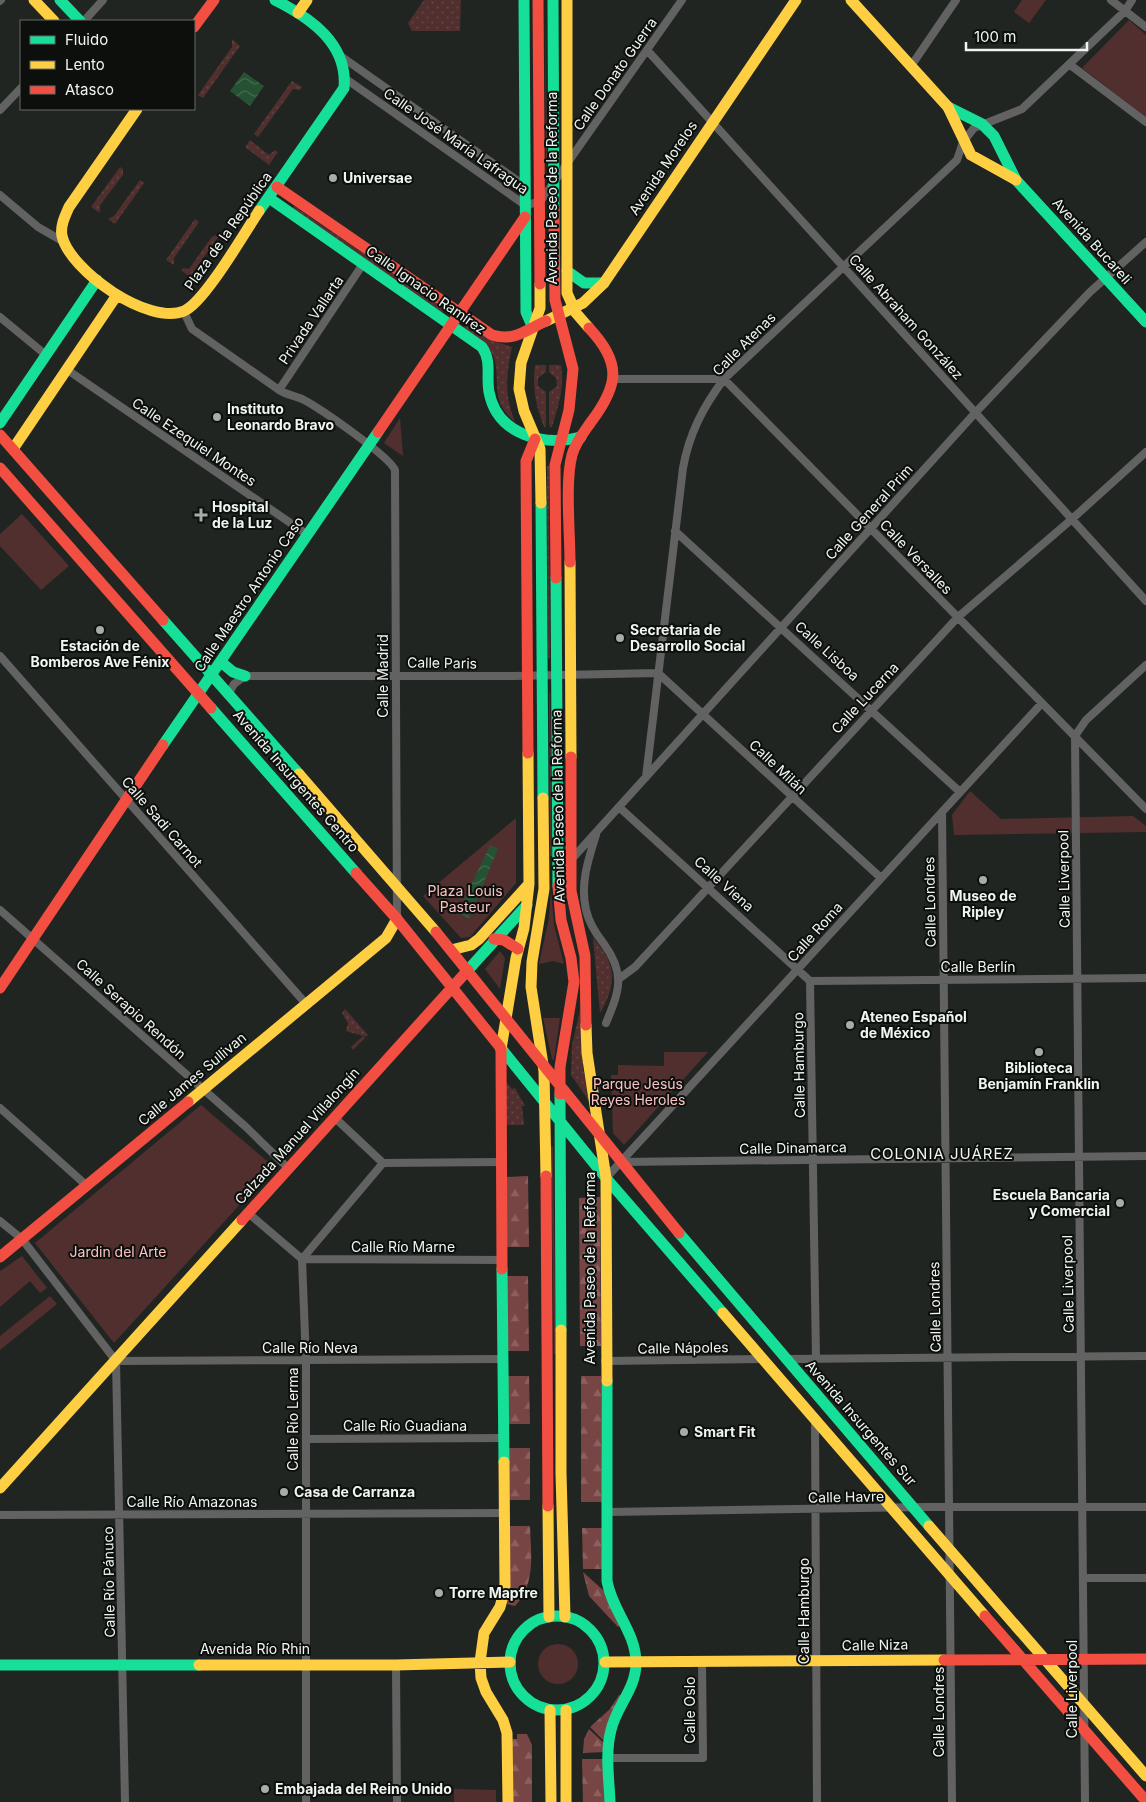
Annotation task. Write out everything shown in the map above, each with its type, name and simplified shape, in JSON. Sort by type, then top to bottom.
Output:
[{"type":"main road","points":[[34,0],[53,20]]},
{"type":"main road","points":[[60,0],[79,20]]},
{"type":"main road","points":[[195,26],[214,0]]},
{"type":"main road","points":[[275,0],[298,13],[321,32],[342,57],[346,79]]},
{"type":"main road","points":[[298,13],[307,0]]},
{"type":"main road","name":"Avenida Paseo de la Reforma","points":[[524,0],[526,312],[533,328]]},
{"type":"main road","name":"Avenida Paseo de la Reforma","points":[[538,0],[540,308],[521,363],[519,388],[524,411],[540,449],[541,461],[544,889],[541,924],[532,962],[530,986],[532,1009],[543,1065],[545,1101],[549,1617]]},
{"type":"main road","name":"Avenida Paseo de la Reforma","points":[[553,0],[555,300],[557,316],[570,351],[573,368],[569,410],[559,442],[555,465],[557,876],[561,920],[571,958],[574,982],[572,1002],[563,1039],[560,1086],[561,1473],[565,1617]]},
{"type":"main road","name":"Avenida Paseo de la Reforma","points":[[567,0],[567,293],[572,309],[582,323],[604,343],[612,362],[615,379],[607,400],[581,437],[573,453],[570,471],[572,674],[570,861],[573,906],[583,944],[587,971],[586,1025],[588,1068],[606,1178],[608,1593],[612,1603],[631,1631],[635,1644],[636,1662],[636,1680],[631,1693],[611,1727],[610,1802]]},
{"type":"main road","name":"Avenida Morelos","points":[[533,328],[572,309],[591,297],[604,283],[796,0]]},
{"type":"main road","name":"Avenida Bucareli","points":[[851,0],[948,107],[966,148],[978,160],[1016,180]]},
{"type":"main road","name":"Plaza de la República","points":[[184,312],[200,298],[341,95],[346,79]]},
{"type":"main road","name":"Avenida Bucareli","points":[[948,107],[982,124],[998,141],[1016,180],[1146,322]]},
{"type":"main road","points":[[136,110],[68,207],[61,228],[64,242],[73,256],[97,280],[117,295],[157,312],[169,314],[184,312]]},
{"type":"main road","name":"Calle Ignacio Ramírez","points":[[277,187],[492,335],[504,339],[533,328]]},
{"type":"main road","name":"Calle Ignacio Ramírez","points":[[269,198],[451,325],[487,353],[491,364],[489,388],[495,409],[512,427],[535,439],[559,442],[581,437]]},
{"type":"main road","name":"Calle Maestro Antonio Caso","points":[[0,988],[126,800],[459,314],[525,211]]},
{"type":"main road","points":[[567,271],[574,279],[583,284],[604,283]]},
{"type":"main road","points":[[0,422],[97,280]]},
{"type":"main road","points":[[12,449],[117,295]]},
{"type":"main road","name":"Avenida Insurgentes Centro","points":[[0,435],[396,885],[468,969],[560,1086]]},
{"type":"main road","name":"Avenida Paseo de la Reforma","points":[[508,1802],[504,1720],[486,1692],[481,1678],[480,1662],[484,1633],[504,1598],[501,1047],[518,949],[524,928],[529,884],[526,460],[535,439]]},
{"type":"main road","name":"Avenida Insurgentes Centro","points":[[0,468],[397,919],[561,1121]]},
{"type":"main road","points":[[122,606],[139,592]]},
{"type":"main road","points":[[221,662],[232,672],[245,676]]},
{"type":"main road","name":"Calzada Manuel Villalongín","points":[[0,1488],[334,1117],[453,988],[494,939],[570,861]]},
{"type":"main road","points":[[451,950],[470,945],[479,939],[529,884]]},
{"type":"main road","name":"Calle James Sullivan","points":[[0,1257],[386,938],[397,919]]},
{"type":"main road","points":[[494,939],[504,940],[518,949]]},
{"type":"main road","name":"Avenida Insurgentes Sur","points":[[560,1086],[660,1211],[950,1552],[1146,1776]]},
{"type":"main road","points":[[561,1121],[606,1178],[815,1421],[1146,1801]]},
{"type":"main road","points":[[549,1617],[565,1617],[582,1623],[592,1632],[600,1644],[605,1662],[599,1684],[591,1696],[580,1704],[566,1710],[550,1710],[539,1707],[527,1700],[518,1689],[512,1676],[510,1662],[515,1643],[526,1628],[549,1617]]},
{"type":"main road","name":"Calle Niza","points":[[605,1662],[1146,1658]]},
{"type":"main road","name":"Avenida Río Rhin","points":[[0,1665],[396,1665],[510,1662]]},
{"type":"main road","points":[[550,1710],[551,1802]]},
{"type":"main road","points":[[566,1710],[566,1802]]},
{"type":"street","points":[[85,20],[103,0]]},
{"type":"street","name":"Calle Donato Guerra","points":[[568,163],[682,0]]},
{"type":"street","points":[[911,66],[956,0]]},
{"type":"street","points":[[1111,0],[1146,26]]},
{"type":"street","points":[[963,142],[974,128],[1022,109],[1125,11],[1132,0]]},
{"type":"street","name":"Calle Abraham González","points":[[647,50],[1146,601]]},
{"type":"street","name":"Calle José María Lafragua","points":[[342,57],[525,186]]},
{"type":"street","points":[[1068,64],[1146,122]]},
{"type":"street","name":"Calle José María Lafragua","points":[[346,79],[525,211],[540,202],[568,163]]},
{"type":"street","points":[[0,110],[20,89]]},
{"type":"street","name":"Calle Atenas","points":[[646,778],[675,532],[687,446],[694,426],[707,402],[724,379],[957,160],[963,142]]},
{"type":"street","points":[[0,195],[38,227],[64,242]]},
{"type":"street","name":"Calle General Prim","points":[[619,807],[976,412],[1106,278],[1146,242]]},
{"type":"street","name":"Privada Vallarta","points":[[279,390],[363,264]]},
{"type":"street","name":"Calle Madrid","points":[[184,312],[192,329],[279,390],[289,396],[303,400],[389,460],[395,470],[397,919]]},
{"type":"street","points":[[0,317],[46,355]]},
{"type":"street","name":"Calle Ezequiel Montes","points":[[66,369],[308,535]]},
{"type":"street","points":[[615,379],[724,379]]},
{"type":"street","name":"Calle Versalles","points":[[724,379],[1146,809]]},
{"type":"street","name":"Calle Lucerna","points":[[620,978],[635,968],[958,617],[1072,519],[1146,452]]},
{"type":"street","name":"Calle Lisboa","points":[[675,532],[872,709],[960,792]]},
{"type":"street","name":"Calle Sadi Carnot","points":[[0,656],[306,1005]]},
{"type":"street","points":[[1075,736],[1086,720],[1146,665]]},
{"type":"street","name":"Calle Paris","points":[[245,676],[528,676],[658,673]]},
{"type":"street","name":"Calle Milán","points":[[658,673],[881,878]]},
{"type":"street","points":[[229,693],[234,684],[245,676]]},
{"type":"street","name":"Calle Roma","points":[[606,1178],[1042,703]]},
{"type":"street","name":"Calle Liverpool","points":[[1075,736],[1085,1802]]},
{"type":"street","name":"Calzada Manuel Villalongín","points":[[570,861],[619,807]]},
{"type":"street","name":"Calle Viena","points":[[619,807],[798,968],[810,981]]},
{"type":"street","name":"Calle Londres","points":[[942,812],[952,1802]]},
{"type":"street","name":"Avenida Paseo de la Reforma","points":[[597,833],[586,867],[584,898],[590,923],[612,957],[620,978]]},
{"type":"street","name":"Calle Serapio Rendón","points":[[0,910],[246,1128],[288,1168]]},
{"type":"street","points":[[606,1023],[616,997],[620,978]]},
{"type":"street","name":"Calle Berlín","points":[[810,981],[1146,978]]},
{"type":"street","name":"Calle Hamburgo","points":[[810,981],[816,1359]]},
{"type":"street","points":[[0,1108],[86,1185]]},
{"type":"street","points":[[334,1117],[383,1163],[501,1162]]},
{"type":"street","name":"Calle Dinamarca","points":[[621,1162],[1146,1156]]},
{"type":"street","points":[[248,1212],[302,1259],[383,1163]]},
{"type":"street","points":[[0,1221],[22,1239],[116,1361]]},
{"type":"street","name":"Calle Río Marne","points":[[302,1259],[503,1260]]},
{"type":"street","name":"Calle Río Lerma","points":[[302,1259],[306,1361],[304,1514],[306,1802]]},
{"type":"street","points":[[787,1360],[1146,1356]]},
{"type":"street","name":"Calle Río Neva","points":[[116,1361],[504,1359]]},
{"type":"street","name":"Calle Nápoles","points":[[606,1361],[762,1359]]},
{"type":"street","name":"Calle Río Pánuco","points":[[116,1361],[124,1666],[125,1802]]},
{"type":"street","name":"Calle Hamburgo","points":[[815,1421],[817,1802]]},
{"type":"street","name":"Calle Río Guadiana","points":[[306,1439],[504,1438]]},
{"type":"street","name":"Calle Havre","points":[[607,1512],[1146,1507]]},
{"type":"street","name":"Calle Río Amazonas","points":[[0,1515],[505,1513]]},
{"type":"street","points":[[1084,1578],[1146,1578]]},
{"type":"street","name":"Calle Oslo","points":[[610,1758],[703,1758],[702,1662]]},
{"type":"street","points":[[396,1665],[397,1802]]},
{"type":"green space","points":[[424,0],[461,0],[460,31],[412,31],[408,23]]},
{"type":"green space","points":[[545,0],[547,157],[546,158]]},
{"type":"green space","points":[[1022,0],[1046,0],[1029,23],[1014,12]]},
{"type":"green space","points":[[1129,20],[1146,35],[1146,117],[1082,68]]},
{"type":"green space","points":[[232,39],[240,46],[203,98],[198,95],[232,47]]},
{"type":"green space","points":[[292,81],[302,87],[300,90],[293,89],[258,137],[254,134]]},
{"type":"green space","points":[[250,140],[269,155],[275,150],[278,152],[269,165],[245,147]]},
{"type":"green space","points":[[120,167],[123,169],[123,175],[100,205],[100,213],[91,207]]},
{"type":"green space","points":[[140,180],[144,183],[115,224],[108,219],[114,216]]},
{"type":"green space","points":[[294,206],[444,309],[442,312],[292,209]]},
{"type":"green space","points":[[195,219],[199,222],[174,258],[174,265],[166,260]]},
{"type":"green space","points":[[215,235],[218,237],[190,277],[181,270],[183,268],[189,269]]},
{"type":"green space","points":[[466,324],[490,340],[512,347],[507,385],[509,403],[515,422],[500,403],[493,356],[483,341],[463,328]]},
{"type":"green space","points":[[535,365],[546,365],[546,372],[538,378],[538,386],[546,392],[546,427],[544,427],[541,419],[535,397]]},
{"type":"green space","points":[[549,365],[561,365],[562,373],[560,396],[552,427],[550,427],[549,423],[549,392],[557,386],[556,378],[549,372]]},
{"type":"green space","points":[[400,418],[403,456],[384,443]]},
{"type":"green space","points":[[547,466],[549,466],[550,658],[548,658]]},
{"type":"green space","points":[[22,514],[69,566],[41,590],[0,546],[0,534]]},
{"type":"green space","points":[[550,693],[552,856],[550,856]]},
{"type":"green space","points":[[970,791],[1001,819],[1133,816],[1146,826],[1146,832],[954,835],[952,815]]},
{"type":"green space","name":"Plaza Louis Pasteur","points":[[516,818],[516,883],[470,937],[461,938],[423,896]]},
{"type":"green space","points":[[551,891],[554,925],[564,964],[553,961],[539,964],[549,918]]},
{"type":"green space","points":[[593,938],[607,957],[612,974],[612,983],[606,1003],[600,1013]]},
{"type":"green space","points":[[500,951],[505,958],[500,989],[485,969]]},
{"type":"green space","points":[[345,1009],[368,1035],[366,1037],[363,1035],[365,1038],[353,1050],[351,1047],[363,1036],[346,1031],[348,1023],[342,1013]]},
{"type":"green space","points":[[580,1010],[583,1069],[592,1105],[571,1075],[572,1045]]},
{"type":"green space","points":[[543,1018],[560,1018],[554,1060],[552,1059]]},
{"type":"green space","name":"Parque Jesús Reyes Heroles","points":[[664,1052],[708,1052],[624,1145],[613,1133],[611,1075],[618,1075],[618,1065],[664,1066]]},
{"type":"green space","points":[[506,1082],[512,1089],[515,1088],[525,1106],[522,1106],[524,1125],[506,1125]]},
{"type":"green space","name":"Jardin del Arte","points":[[201,1105],[274,1167],[114,1343],[35,1243]]},
{"type":"green space","points":[[551,1146],[553,1146],[556,1354],[554,1354]]},
{"type":"green space","points":[[528,1176],[529,1247],[506,1247],[506,1177]]},
{"type":"green space","points":[[600,1197],[601,1346],[580,1346],[579,1198]]},
{"type":"green space","points":[[22,1256],[47,1288],[40,1293],[30,1281],[0,1307],[0,1271]]},
{"type":"green space","points":[[507,1276],[528,1276],[529,1351],[507,1351]]},
{"type":"green space","points":[[50,1296],[57,1304],[0,1350],[0,1336]]},
{"type":"green space","points":[[508,1376],[529,1376],[530,1424],[508,1424]]},
{"type":"green space","points":[[581,1376],[601,1376],[602,1502],[581,1502]]},
{"type":"green space","points":[[508,1448],[530,1448],[530,1500],[508,1500]]},
{"type":"green space","points":[[509,1526],[530,1526],[531,1568],[526,1588],[515,1606],[507,1604],[510,1588]]},
{"type":"green space","points":[[582,1528],[602,1528],[602,1569],[583,1569]]},
{"type":"green space","points":[[583,1572],[603,1590],[621,1625],[618,1627],[589,1596]]},
{"type":"green space","points":[[562,1644],[569,1647],[575,1653],[578,1664],[577,1672],[569,1681],[562,1684],[554,1684],[547,1681],[539,1672],[538,1660],[541,1653],[550,1645]]},
{"type":"green space","points":[[619,1695],[624,1697],[608,1721],[604,1741],[590,1727],[610,1709]]},
{"type":"green space","points":[[589,1729],[605,1744],[605,1752],[583,1753],[584,1739]]},
{"type":"green space","points":[[517,1734],[527,1734],[532,1745],[532,1802],[512,1802],[512,1739],[517,1739]]},
{"type":"green space","points":[[582,1759],[605,1759],[605,1802],[583,1802]]},
{"type":"green space","points":[[454,1789],[496,1790],[496,1802],[454,1802]]},
{"type":"water","points":[[244,72],[264,86],[250,106],[230,91]]},
{"type":"water","points":[[490,845],[498,849],[469,918],[458,913]]},
{"type":"traffic: fast","points":[[60,0],[79,20]]},
{"type":"traffic: fast","points":[[259,211],[344,88],[344,72],[340,58],[324,34],[302,15],[275,0]]},
{"type":"traffic: fast","points":[[524,0],[526,312],[533,328]]},
{"type":"traffic: fast","points":[[553,0],[554,210]]},
{"type":"traffic: fast","points":[[948,107],[982,124],[994,136],[1016,180],[1146,322]]},
{"type":"traffic: fast","points":[[269,198],[482,347],[487,358],[488,386],[494,407],[502,419],[512,428],[524,434],[552,440],[567,440],[581,437]]},
{"type":"traffic: fast","points":[[567,271],[584,283],[604,283]]},
{"type":"traffic: fast","points":[[0,423],[97,280]]},
{"type":"traffic: fast","points":[[163,745],[378,432]]},
{"type":"traffic: fast","points":[[541,503],[543,798]]},
{"type":"traffic: fast","points":[[556,578],[558,886]]},
{"type":"traffic: fast","points":[[163,620],[299,774]]},
{"type":"traffic: fast","points":[[221,662],[233,672],[245,676]]},
{"type":"traffic: fast","points":[[211,708],[356,873]]},
{"type":"traffic: fast","points":[[468,970],[527,905]]},
{"type":"traffic: fast","points":[[500,1047],[606,1178],[723,1313]]},
{"type":"traffic: fast","points":[[560,1094],[561,1330]]},
{"type":"traffic: fast","points":[[679,1233],[929,1526]]},
{"type":"traffic: fast","points":[[502,1269],[504,1462]]},
{"type":"traffic: fast","points":[[607,1381],[607,1581],[614,1602],[632,1641],[636,1663],[633,1681],[617,1713],[609,1739],[610,1802]]},
{"type":"traffic: fast","points":[[557,1616],[575,1620],[590,1630],[600,1645],[604,1663],[600,1681],[590,1696],[575,1706],[557,1710],[539,1706],[524,1696],[514,1681],[510,1663],[514,1645],[524,1630],[539,1620],[557,1616]]},
{"type":"traffic: fast","points":[[0,1665],[199,1665]]},
{"type":"traffic: slow","points":[[34,0],[53,20]]},
{"type":"traffic: slow","points":[[298,13],[307,0]]},
{"type":"traffic: slow","points":[[567,0],[567,293],[576,313],[589,328]]},
{"type":"traffic: slow","points":[[546,321],[583,303],[604,283],[796,0]]},
{"type":"traffic: slow","points":[[851,0],[948,107],[971,155],[1016,180]]},
{"type":"traffic: slow","points":[[136,110],[69,207],[62,225],[62,236],[68,250],[95,279],[132,303],[151,311],[169,314],[184,311],[202,295],[213,281],[259,211]]},
{"type":"traffic: slow","points":[[540,284],[540,308],[521,363],[519,389],[524,411],[540,449],[541,503]]},
{"type":"traffic: slow","points":[[13,449],[117,295]]},
{"type":"traffic: slow","points":[[570,562],[571,757]]},
{"type":"traffic: slow","points":[[501,1049],[516,958],[524,928],[529,884],[528,753]]},
{"type":"traffic: slow","points":[[299,774],[436,932]]},
{"type":"traffic: slow","points":[[543,798],[544,889],[532,962],[531,987],[544,1071],[546,1176]]},
{"type":"traffic: slow","points":[[451,950],[471,945],[479,939],[529,884]]},
{"type":"traffic: slow","points":[[188,1102],[386,938],[397,919]]},
{"type":"traffic: slow","points":[[586,1025],[587,1053],[606,1178],[607,1381]]},
{"type":"traffic: slow","points":[[0,1488],[242,1220]]},
{"type":"traffic: slow","points":[[723,1313],[985,1616]]},
{"type":"traffic: slow","points":[[561,1330],[561,1473],[565,1617]]},
{"type":"traffic: slow","points":[[504,1462],[505,1589],[500,1607],[484,1633],[480,1662],[481,1678],[486,1692],[503,1720],[507,1733],[508,1802]]},
{"type":"traffic: slow","points":[[548,1506],[549,1617]]},
{"type":"traffic: slow","points":[[929,1526],[1146,1776]]},
{"type":"traffic: slow","points":[[605,1662],[944,1660]]},
{"type":"traffic: slow","points":[[199,1665],[396,1665],[510,1662]]},
{"type":"traffic: slow","points":[[550,1710],[551,1802]]},
{"type":"traffic: slow","points":[[566,1710],[566,1802]]},
{"type":"traffic: jam","points":[[195,26],[214,0]]},
{"type":"traffic: jam","points":[[538,0],[540,284]]},
{"type":"traffic: jam","points":[[277,187],[492,335],[500,337],[513,336],[546,321]]},
{"type":"traffic: jam","points":[[554,210],[555,300],[573,369],[569,410],[555,465],[556,578]]},
{"type":"traffic: jam","points":[[378,432],[525,217]]},
{"type":"traffic: jam","points":[[570,562],[568,493],[572,455],[577,442],[607,397],[613,374],[612,363],[607,352],[589,328]]},
{"type":"traffic: jam","points":[[0,435],[163,620]]},
{"type":"traffic: jam","points":[[528,753],[526,461],[535,439]]},
{"type":"traffic: jam","points":[[0,468],[211,708]]},
{"type":"traffic: jam","points":[[0,988],[163,745]]},
{"type":"traffic: jam","points":[[571,757],[571,891],[585,956],[586,1025]]},
{"type":"traffic: jam","points":[[356,873],[397,919],[500,1047]]},
{"type":"traffic: jam","points":[[558,886],[561,920],[571,958],[574,982],[560,1067],[560,1094]]},
{"type":"traffic: jam","points":[[436,932],[679,1233]]},
{"type":"traffic: jam","points":[[494,939],[504,940],[518,949]]},
{"type":"traffic: jam","points":[[242,1220],[468,970]]},
{"type":"traffic: jam","points":[[501,1049],[502,1269]]},
{"type":"traffic: jam","points":[[0,1257],[188,1102]]},
{"type":"traffic: jam","points":[[546,1176],[548,1506]]},
{"type":"traffic: jam","points":[[985,1616],[1146,1801]]},
{"type":"traffic: jam","points":[[944,1660],[1146,1659]]},
{"type":"place","name":"Universae","points":[[333,178]]},
{"type":"place","name":"Instituto Leonardo Bravo","points":[[217,417]]},
{"type":"place","name":"Hospital de la Luz","points":[[201,515]]},
{"type":"place","name":"Estación de Bomberos Ave Fénix","points":[[100,630]]},
{"type":"place","name":"Secretaria de Desarrollo Social","points":[[620,638]]},
{"type":"place","name":"Museo de Ripley","points":[[983,880]]},
{"type":"place","name":"Ateneo Español de México","points":[[850,1025]]},
{"type":"place","name":"Biblioteca Benjamín Franklin","points":[[1039,1052]]},
{"type":"place","name":"Escuela Bancaria y Comercial","points":[[1120,1203]]},
{"type":"place","name":"Smart Fit","points":[[684,1432]]},
{"type":"place","name":"Casa de Carranza","points":[[284,1492]]},
{"type":"place","name":"Torre Mapfre","points":[[439,1593]]},
{"type":"place","name":"Embajada del Reino Unido","points":[[265,1789]]},
{"type":"district","name":"COLONIA JUÁREZ","points":[[942,1154]]}]
